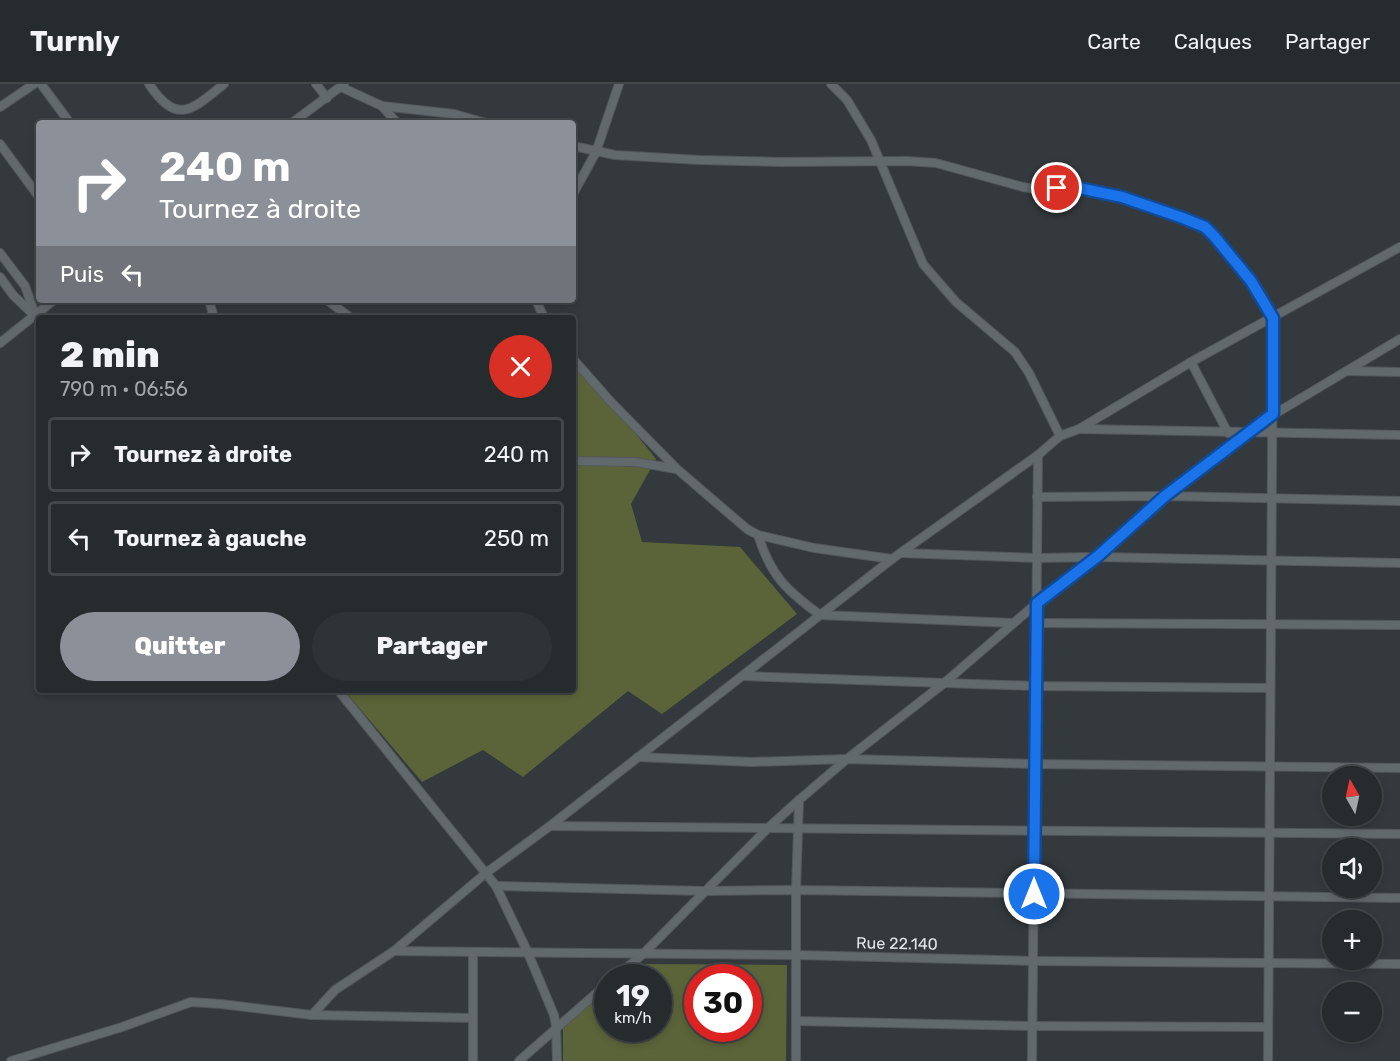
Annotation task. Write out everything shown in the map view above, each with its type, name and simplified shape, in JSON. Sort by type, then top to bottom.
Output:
[{"type":"street","points":[[0,108],[34,84]]},
{"type":"street","points":[[40,84],[68,120]]},
{"type":"street","points":[[149,84],[170,107],[177,111],[185,111],[206,99],[224,84]]},
{"type":"street","points":[[316,84],[327,98]]},
{"type":"street","points":[[576,189],[596,152],[620,84]]},
{"type":"street","points":[[831,84],[847,100],[862,122],[923,264],[956,302],[1015,352],[1029,373],[1060,436]]},
{"type":"street","points":[[299,120],[343,85],[382,106],[394,120]]},
{"type":"street","points":[[382,106],[453,114],[475,120]]},
{"type":"street","points":[[0,144],[36,192]]},
{"type":"street","points":[[576,147],[596,152],[700,160],[881,162],[907,160],[936,163],[1023,187],[1042,190],[1079,188],[1122,197],[1205,227],[1251,281],[1273,318],[1268,1061]]},
{"type":"street","points":[[312,1015],[335,990],[394,951],[486,873],[550,826],[891,559],[1038,455],[1060,436],[1080,429],[1191,362],[1400,248]]},
{"type":"street","points":[[0,253],[25,286],[36,315]]},
{"type":"street","points":[[0,277],[13,294],[36,316]]},
{"type":"street","points":[[39,315],[51,303]]},
{"type":"street","points":[[331,303],[347,315]]},
{"type":"street","points":[[0,343],[36,318]]},
{"type":"street","points":[[630,964],[768,828],[847,759],[943,684],[1037,603],[1098,556],[1165,496],[1273,414],[1400,339]]},
{"type":"street","points":[[576,362],[611,402],[677,469],[723,510],[758,536],[891,559]]},
{"type":"street","points":[[1191,362],[1228,434]]},
{"type":"street","points":[[1347,371],[1400,372]]},
{"type":"street","points":[[1080,429],[1228,434],[1400,435]]},
{"type":"street","points":[[1032,1061],[1038,455]]},
{"type":"street","points":[[576,461],[636,462],[677,469]]},
{"type":"street","points":[[1037,497],[1165,496],[1400,501]]},
{"type":"street","points":[[758,536],[766,560],[778,579],[798,599],[820,615],[1013,623]]},
{"type":"street","points":[[901,553],[1037,558],[1098,556],[1272,562],[1400,563]]},
{"type":"street","points":[[1036,623],[1400,625]]},
{"type":"street","points":[[743,676],[943,684],[1270,688]]},
{"type":"street","points":[[340,693],[496,886],[554,1015],[557,1061]]},
{"type":"street","points":[[638,757],[762,762],[847,759],[1035,764],[1400,768]]},
{"type":"street","points":[[796,1061],[796,891],[800,800]]},
{"type":"street","points":[[550,826],[1400,834]]},
{"type":"street","points":[[496,886],[704,891],[1400,897]]},
{"type":"street","name":"Rue 22.140","points":[[394,951],[1400,964]]},
{"type":"street","points":[[472,952],[472,1061]]},
{"type":"street","points":[[519,1061],[594,995]]},
{"type":"street","points":[[11,1061],[122,1027],[191,1002],[312,1015],[472,1018]]},
{"type":"street","points":[[796,1021],[1032,1026],[1268,1027]]},
{"type":"green space","points":[[576,359],[656,459],[631,504],[642,542],[740,547],[797,614],[662,714],[628,691],[523,777],[483,750],[422,782],[347,693],[576,693]]},
{"type":"green space","points":[[672,964],[684,964],[684,1042],[762,1042],[762,965],[787,965],[786,1061],[563,1061],[563,1026],[594,1001],[594,1042],[672,1042]]},
{"type":"route","points":[[1034,894],[1037,603],[1098,556],[1165,496],[1273,414],[1273,318],[1251,281],[1214,236],[1205,227],[1122,197],[1079,188],[1057,188]]}]
